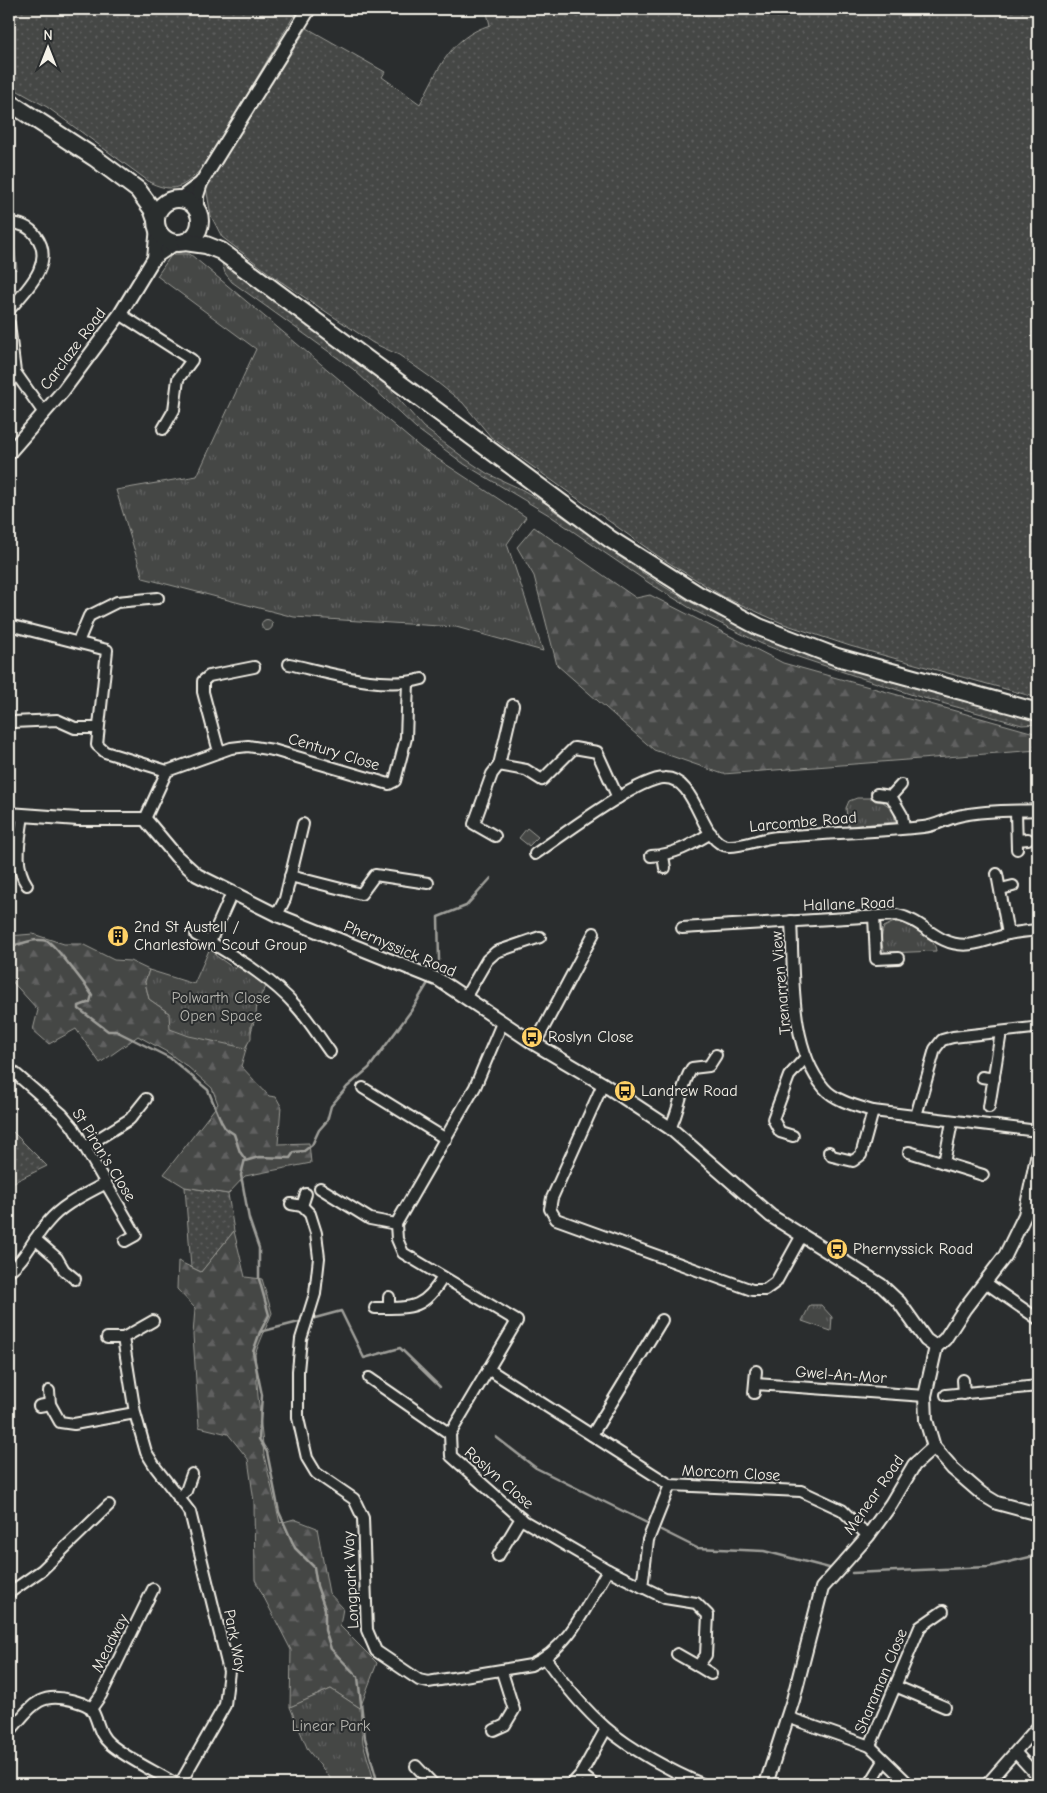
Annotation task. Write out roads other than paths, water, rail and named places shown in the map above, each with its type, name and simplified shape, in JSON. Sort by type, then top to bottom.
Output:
[{"type":"highway","points":[[9,102],[95,158],[138,190],[152,209],[165,239],[206,245],[220,251]]},
{"type":"highway","points":[[138,190],[190,203],[198,215],[207,236],[220,251],[610,538],[697,594],[759,626],[837,656],[1038,712]]},
{"type":"highway","points":[[157,224],[161,208],[175,200]]},
{"type":"highway","points":[[181,242],[196,233],[198,215]]},
{"type":"street","points":[[198,215],[197,196],[201,183],[309,9]]},
{"type":"street","points":[[175,200],[201,183]]},
{"type":"street","points":[[9,223],[19,223],[35,234],[43,250],[42,266],[9,310]]},
{"type":"street","name":"Carclaze Road","points":[[9,453],[63,391],[120,314],[154,258],[157,224]]},
{"type":"street","name":"Carclaze Road","points":[[154,258],[181,242]]},
{"type":"street","points":[[120,314],[192,360],[178,379],[174,410],[163,429]]},
{"type":"street","points":[[9,324],[12,370],[44,413]]},
{"type":"street","points":[[78,642],[89,616],[117,602],[158,598]]},
{"type":"street","points":[[9,625],[106,650],[97,744],[105,752],[167,771],[145,819],[78,819],[9,814]]},
{"type":"street","points":[[289,664],[355,678],[408,682],[422,679]]},
{"type":"street","points":[[219,752],[203,692],[203,681],[209,676],[254,667]]},
{"type":"street","name":"Century Close","points":[[167,771],[219,752],[248,746],[273,750],[389,784],[395,781],[406,738],[408,682]]},
{"type":"street","points":[[495,836],[474,824],[492,774],[499,764],[513,705]]},
{"type":"street","points":[[13,722],[57,720],[75,728],[98,728]]},
{"type":"street","points":[[499,764],[526,770],[542,780],[574,748],[597,752],[618,798]]},
{"type":"street","name":"Larcombe Road","points":[[534,854],[618,798],[654,780],[665,777],[676,781],[690,795],[711,833],[722,844],[730,846],[775,837],[926,827],[965,814],[1038,810]]},
{"type":"street","points":[[891,796],[901,785]]},
{"type":"street","points":[[877,794],[891,796]]},
{"type":"street","points":[[891,796],[902,815],[904,828]]},
{"type":"street","points":[[1016,811],[1017,844],[1028,840]]},
{"type":"street","points":[[23,815],[18,855],[20,875],[27,885]]},
{"type":"street","name":"Phernyssick Road","points":[[145,819],[176,856],[197,875],[278,915],[439,980],[466,996],[502,1023],[603,1084],[670,1128],[771,1216],[881,1285],[899,1302],[926,1340],[936,1347]]},
{"type":"street","points":[[278,915],[285,899],[303,824]]},
{"type":"street","points":[[652,856],[664,856],[688,847],[711,833]]},
{"type":"street","points":[[664,856],[665,868]]},
{"type":"street","points":[[997,874],[1008,934]]},
{"type":"street","points":[[290,876],[361,894],[375,875],[428,883]]},
{"type":"street","points":[[1000,889],[1013,886]]},
{"type":"street","points":[[210,942],[232,893]]},
{"type":"street","name":"Hallane Road","points":[[682,928],[897,915],[911,918],[944,940],[959,945],[978,944],[1008,934],[1038,930]]},
{"type":"street","points":[[874,916],[876,959],[898,958]]},
{"type":"street","name":"Trenarren View","points":[[791,921],[798,1030],[806,1057],[825,1089],[847,1103],[873,1111],[1038,1131]]},
{"type":"street","points":[[535,1044],[594,933]]},
{"type":"street","points":[[196,935],[245,963],[280,991],[296,1006],[330,1052]]},
{"type":"street","points":[[466,996],[487,960],[496,952],[540,937]]},
{"type":"street","points":[[320,1188],[370,1219],[396,1224],[475,1087],[502,1023]]},
{"type":"street","points":[[916,1116],[935,1049],[942,1040],[953,1037],[1032,1028]]},
{"type":"street","points":[[989,1107],[1000,1032]]},
{"type":"street","points":[[670,1128],[677,1116],[685,1078],[692,1068],[709,1066],[716,1054]]},
{"type":"street","points":[[793,1136],[780,1132],[773,1119],[789,1076],[806,1057]]},
{"type":"street","name":"St Piran's Close","points":[[9,1068],[62,1114],[85,1147],[136,1235],[125,1241]]},
{"type":"street","points":[[982,1077],[994,1079]]},
{"type":"street","points":[[603,1084],[552,1198],[550,1210],[556,1218],[752,1290],[765,1290],[776,1282],[802,1235]]},
{"type":"street","points":[[363,1088],[446,1139]]},
{"type":"street","points":[[85,1147],[130,1119],[147,1096]]},
{"type":"street","points":[[829,1152],[832,1156],[853,1161],[861,1155],[873,1111]]},
{"type":"street","points":[[944,1163],[952,1122]]},
{"type":"street","points":[[909,1152],[983,1175]]},
{"type":"street","points":[[1038,1152],[1024,1215],[1005,1256],[965,1308],[945,1339],[936,1347],[925,1396],[926,1420],[934,1447],[953,1469],[982,1494],[997,1503],[1038,1514]]},
{"type":"street","points":[[9,1271],[19,1263],[48,1221],[66,1205],[106,1183]]},
{"type":"street","points":[[291,1204],[302,1206],[306,1194]]},
{"type":"street","name":"Longpark Way","points":[[302,1206],[310,1214],[319,1258],[315,1294],[301,1339],[298,1418],[307,1458],[316,1473],[354,1499],[363,1518],[367,1630],[376,1651],[419,1680],[437,1682],[531,1666],[546,1659]]},
{"type":"street","name":"Roslyn Close","points":[[396,1224],[397,1239],[403,1253],[517,1321],[450,1434],[451,1456],[521,1518],[608,1570],[642,1587],[665,1598],[696,1603],[708,1615],[706,1655],[698,1666]]},
{"type":"street","points":[[34,1239],[57,1258],[64,1270],[75,1279]]},
{"type":"street","points":[[375,1308],[412,1308],[425,1302],[443,1277]]},
{"type":"street","points":[[986,1283],[1038,1319]]},
{"type":"street","points":[[389,1297],[389,1308]]},
{"type":"street","points":[[592,1435],[662,1320]]},
{"type":"street","points":[[106,1338],[123,1338],[153,1321]]},
{"type":"street","name":"Park Way","points":[[123,1338],[135,1413],[146,1452],[190,1512],[229,1671],[224,1704],[178,1784]]},
{"type":"street","name":"Morcom Close","points":[[488,1369],[670,1485],[801,1491],[842,1510],[868,1536]]},
{"type":"street","name":"Gwel-An-Mor","points":[[756,1371],[755,1389],[925,1396]]},
{"type":"street","points":[[369,1378],[450,1434]]},
{"type":"street","points":[[963,1380],[964,1394]]},
{"type":"street","points":[[946,1395],[1038,1386]]},
{"type":"street","points":[[49,1391],[50,1404],[60,1422],[74,1424],[135,1413]]},
{"type":"street","points":[[39,1406],[50,1404]]},
{"type":"street","name":"Menear Road","points":[[766,1784],[788,1717],[822,1588],[868,1536],[891,1504],[914,1465],[934,1447]]},
{"type":"street","points":[[179,1498],[186,1491],[192,1474]]},
{"type":"street","points":[[642,1587],[648,1540],[670,1485]]},
{"type":"street","points":[[9,1594],[42,1570],[109,1505]]},
{"type":"street","points":[[498,1556],[521,1518]]},
{"type":"street","points":[[608,1570],[561,1646],[546,1659],[560,1678],[606,1729],[654,1760],[695,1783]]},
{"type":"street","name":"Meadway","points":[[91,1709],[101,1696],[153,1590]]},
{"type":"street","name":"Sharaman Close","points":[[788,1717],[870,1746],[920,1627],[942,1611]]},
{"type":"street","points":[[677,1654],[711,1674]]},
{"type":"street","points":[[494,1730],[505,1726],[514,1710],[502,1672]]},
{"type":"street","points":[[895,1686],[945,1707]]},
{"type":"street","points":[[9,1732],[38,1700],[48,1697],[60,1697],[83,1704],[91,1709],[102,1735],[111,1744],[178,1784]]},
{"type":"street","points":[[987,1784],[1038,1726]]},
{"type":"street","points":[[572,1784],[581,1774],[606,1729]]},
{"type":"street","points":[[870,1746],[909,1784]]},
{"type":"street","points":[[1016,1753],[1038,1777]]},
{"type":"street","points":[[870,1784],[884,1761]]},
{"type":"street","points":[[416,1766],[433,1784]]},
{"type":"street","points":[[581,1774],[593,1784]]},
{"type":"waterway","points":[[439,960],[438,917],[466,906],[491,878]]},
{"type":"waterway","points":[[9,946],[37,940],[50,943],[70,965],[92,995],[90,1002],[79,1006],[79,1009],[108,1031],[116,1031],[170,1058],[208,1090],[225,1128],[234,1134],[240,1152],[245,1159],[241,1175],[249,1219],[259,1248],[259,1279],[269,1315],[260,1332],[253,1352],[262,1395],[259,1439],[267,1452],[279,1512],[295,1548],[314,1567],[317,1586],[325,1609],[325,1630],[331,1649],[358,1677],[365,1738],[378,1784]]},
{"type":"waterway","points":[[245,1161],[259,1157],[290,1158],[294,1152],[304,1151],[312,1145],[319,1130],[327,1121],[331,1106],[347,1087],[369,1068],[411,1011],[428,983]]},
{"type":"waterway","points":[[315,1318],[341,1311],[364,1358],[400,1348],[440,1387]]},
{"type":"waterway","points":[[260,1332],[299,1322]]},
{"type":"waterway","points":[[496,1437],[536,1468],[647,1523]]},
{"type":"waterway","points":[[661,1530],[697,1548],[764,1551],[833,1569]]},
{"type":"waterway","points":[[852,1573],[988,1567],[1038,1555]]},
{"type":"place","name":"2nd St Austell / Charlestown Scout Group","points":[[118,936]]},
{"type":"place","name":"Roslyn Close","points":[[532,1037]]},
{"type":"place","name":"Landrew Road","points":[[625,1091]]},
{"type":"place","name":"Phernyssick Road","points":[[837,1249]]},
{"type":"park label","name":"Polwarth Close Open Space","points":[[221,1007]]},
{"type":"park label","name":"Linear Park","points":[[331,1726]]}]
